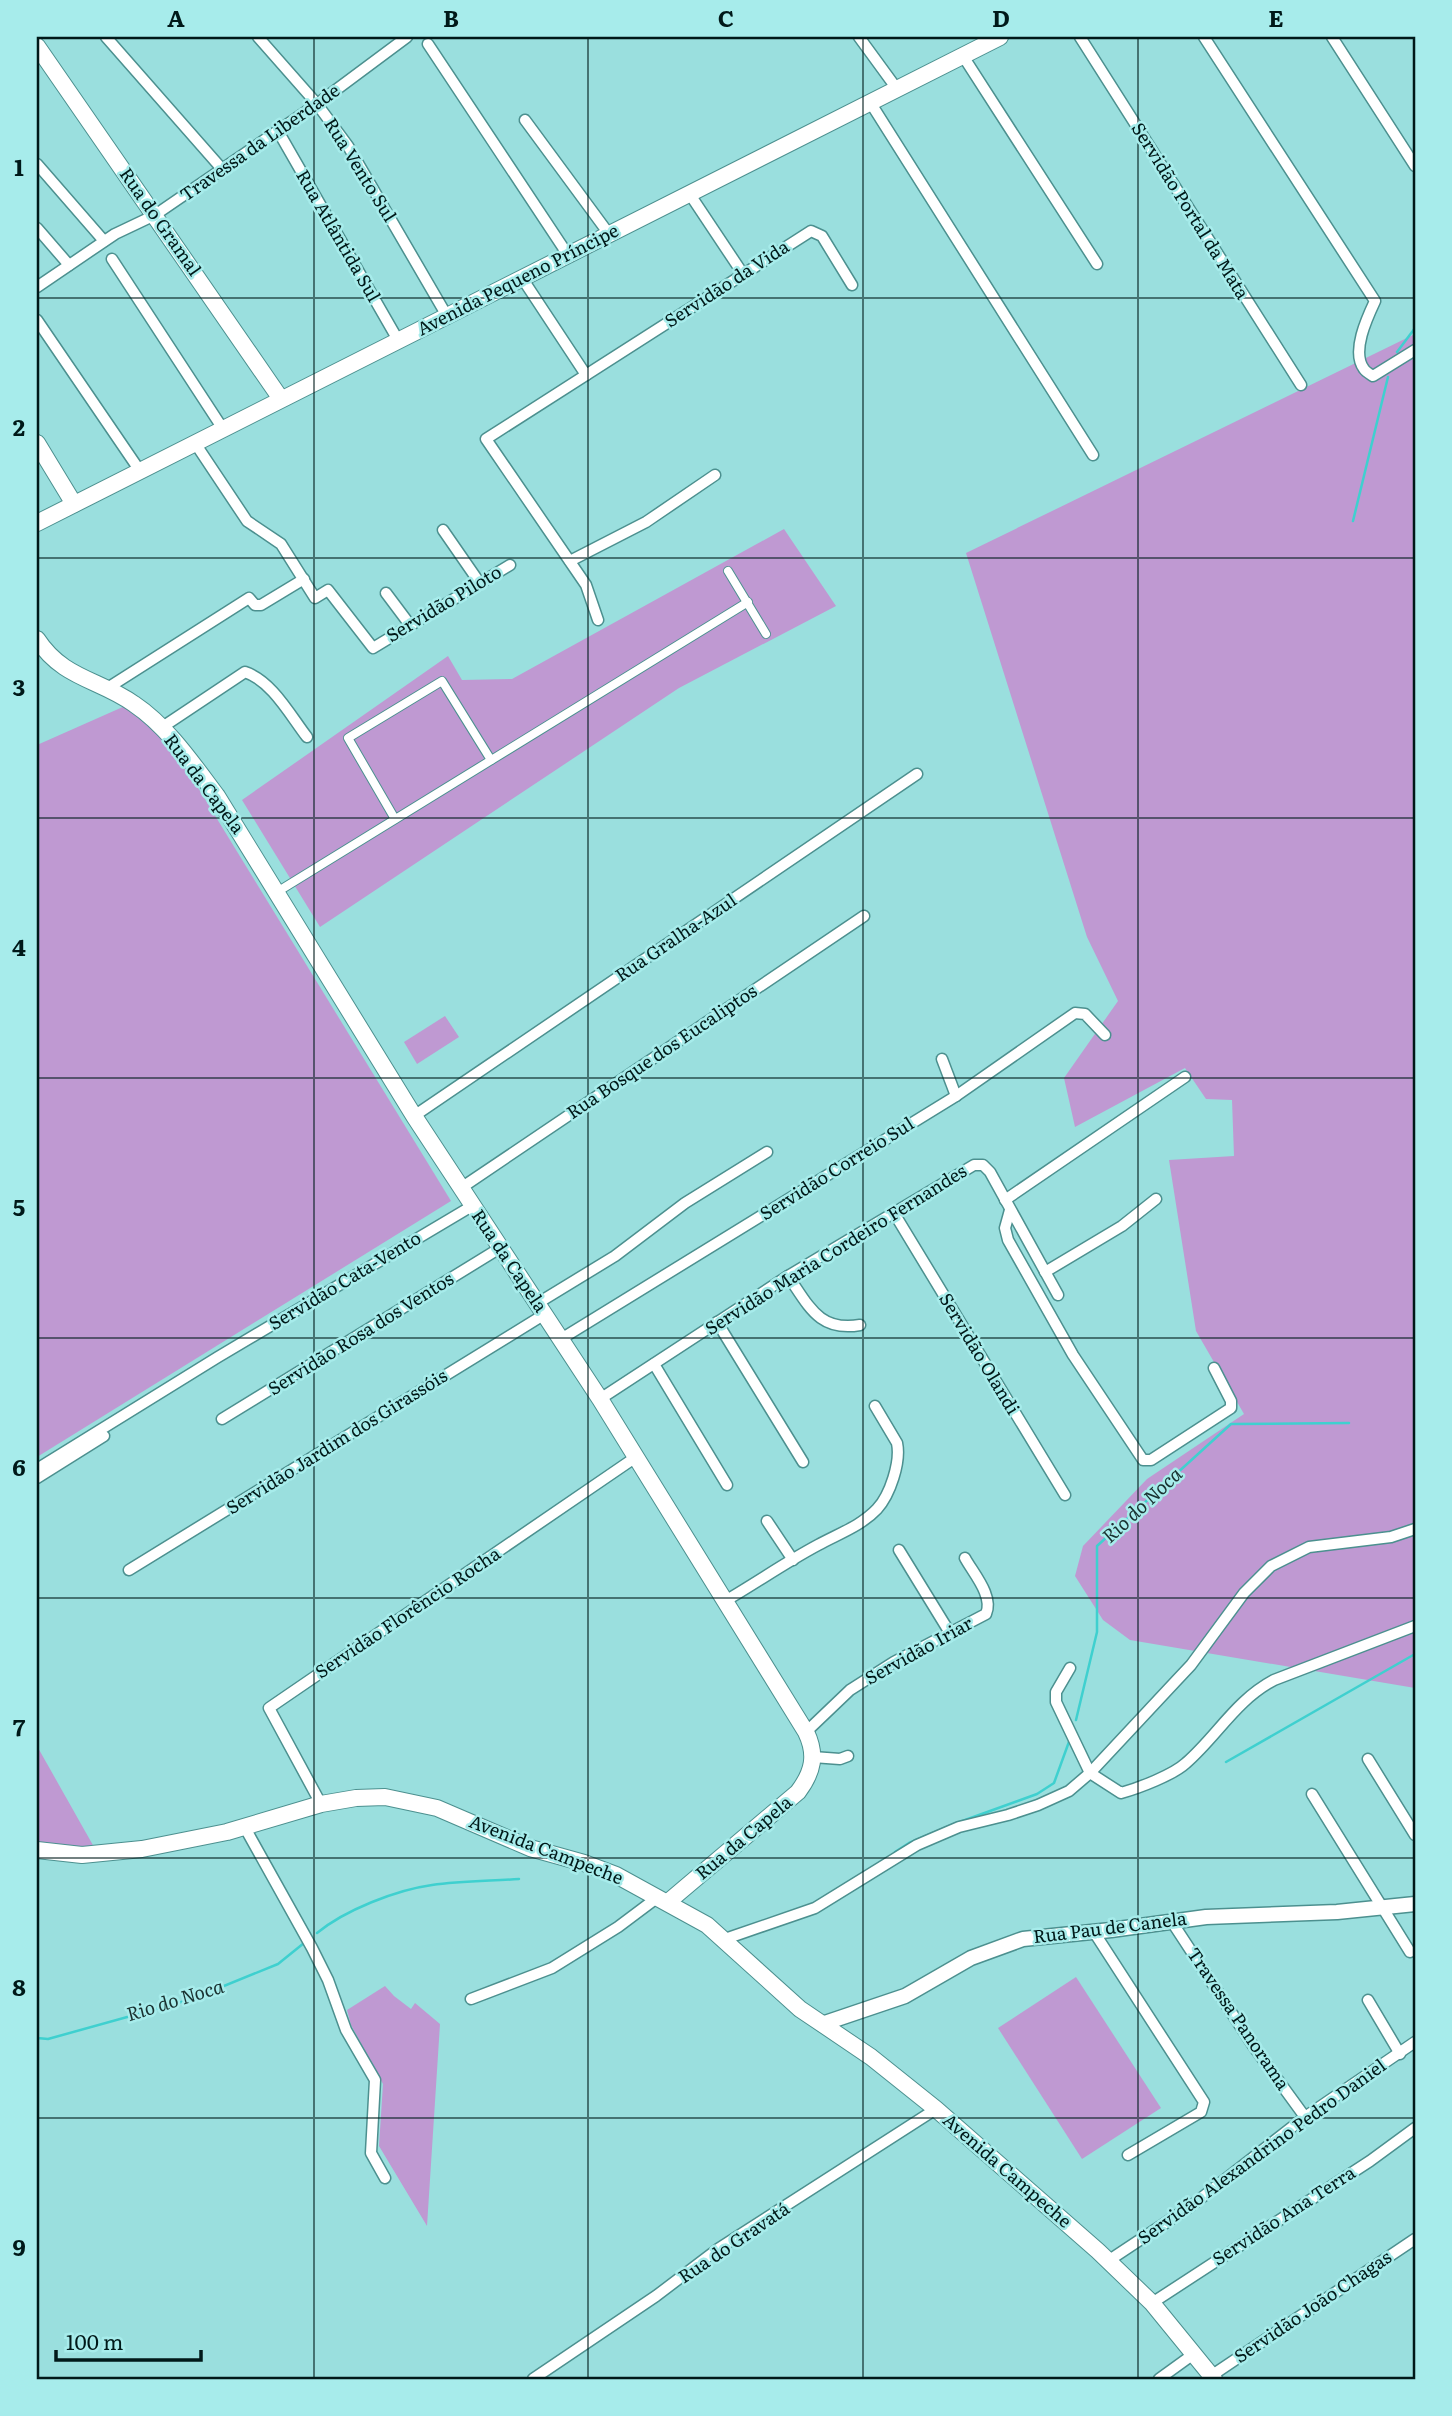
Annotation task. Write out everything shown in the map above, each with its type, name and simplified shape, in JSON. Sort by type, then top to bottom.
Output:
[{"type":"main road","name":"Avenida Pequeno Príncipe","points":[[37,523],[963,56],[978,42],[1000,37]]},
{"type":"main road","name":"Rua do Gramal","points":[[37,46],[281,399]]},
{"type":"main road","points":[[37,443],[74,504]]},
{"type":"main road","name":"Rua da Capela","points":[[37,639],[48,655],[62,668],[133,702],[161,728],[217,796],[414,1116],[600,1399],[806,1732],[813,1757],[809,1775],[798,1792],[789,1802],[663,1900]]},
{"type":"main road","name":"Avenida Campeche","points":[[37,1850],[82,1855],[115,1853],[186,1842],[321,1804],[356,1798],[385,1797],[429,1805],[530,1848],[600,1868],[707,1925],[800,2009],[887,2069],[936,2109],[1073,2228],[1152,2303],[1213,2378]]},
{"type":"street","points":[[106,37],[222,169]]},
{"type":"street","name":"Rua Vento Sul","points":[[258,37],[317,104],[348,146],[447,316]]},
{"type":"street","name":"Travessa da Liberdade","points":[[37,287],[104,241],[155,215],[317,104],[406,37]]},
{"type":"street","points":[[859,37],[897,89]]},
{"type":"street","name":"Servidão Portal da Mata","points":[[1080,37],[1301,386]]},
{"type":"street","points":[[1204,37],[1375,301],[1363,327],[1359,354],[1363,369],[1373,376],[1415,350]]},
{"type":"street","points":[[1332,37],[1415,166]]},
{"type":"street","points":[[428,44],[568,255]]},
{"type":"street","points":[[963,56],[1097,264]]},
{"type":"street","points":[[870,102],[1093,455]]},
{"type":"street","points":[[525,120],[609,234]]},
{"type":"street","name":"Rua Atlântida Sul","points":[[278,131],[398,340]]},
{"type":"street","points":[[37,164],[104,241]]},
{"type":"street","points":[[689,193],[743,274]]},
{"type":"street","points":[[37,228],[69,265]]},
{"type":"street","name":"Servidão da Vida","points":[[570,561],[486,439],[811,231],[822,236],[852,285]]},
{"type":"street","points":[[112,259],[223,429]]},
{"type":"street","points":[[522,278],[586,375]]},
{"type":"street","points":[[37,320],[140,471]]},
{"type":"street","name":"Servidão Piloto","points":[[195,443],[247,521],[276,538],[315,598],[328,590],[373,648],[510,565]]},
{"type":"street","points":[[598,620],[590,591],[570,561],[646,522],[715,475]]},
{"type":"street","points":[[443,530],[479,582]]},
{"type":"street","points":[[728,571],[766,634]]},
{"type":"street","points":[[106,689],[249,598],[254,605],[261,606],[304,579]]},
{"type":"street","points":[[386,593],[410,625]]},
{"type":"street","points":[[277,892],[748,602]]},
{"type":"street","points":[[161,728],[245,672],[257,676],[267,685],[307,737]]},
{"type":"street","points":[[394,820],[348,738],[442,681],[491,760]]},
{"type":"street","name":"Rua Gralha-Azul","points":[[414,1116],[917,774]]},
{"type":"street","name":"Rua Bosque dos Eucaliptos","points":[[461,1188],[864,916]]},
{"type":"street","name":"Servidão Correio Sul","points":[[561,1339],[956,1096],[1075,1013],[1084,1014],[1105,1035]]},
{"type":"street","points":[[942,1059],[956,1096]]},
{"type":"street","points":[[1185,1077],[1007,1205],[1005,1227],[1008,1240],[1073,1355],[1143,1460],[1152,1460],[1231,1408],[1231,1401],[1214,1367]]},
{"type":"street","name":"Servidão Jardim dos Girassóis","points":[[129,1570],[541,1309],[685,1203],[767,1152]]},
{"type":"street","name":"Servidão Maria Cordeiro Fernandes","points":[[600,1399],[788,1276],[978,1164],[987,1168],[1058,1294]]},
{"type":"street","points":[[1045,1272],[1122,1226],[1156,1199]]},
{"type":"street","name":"Servidão Cata-Vento","points":[[37,1478],[59,1460],[189,1380],[218,1357],[472,1206]]},
{"type":"street","name":"Servidão Olandi","points":[[894,1213],[1065,1496]]},
{"type":"street","name":"Servidão Rosa dos Ventos","points":[[222,1419],[500,1248]]},
{"type":"street","points":[[788,1276],[816,1315],[829,1325],[847,1328],[860,1325]]},
{"type":"street","points":[[717,1322],[803,1462]]},
{"type":"street","points":[[654,1364],[727,1485]]},
{"type":"street","points":[[725,1601],[858,1524],[880,1506],[899,1450],[875,1406]]},
{"type":"street","name":"Servidão Florêncio Rocha","points":[[321,1804],[269,1708],[636,1457]]},
{"type":"street","name":"Servidão Cata-Vento","points":[[37,1469],[59,1460]]},
{"type":"street","points":[[767,1521],[793,1560]]},
{"type":"street","points":[[725,1939],[806,1912],[917,1845],[959,1827],[1008,1815],[1069,1791],[1090,1773],[1191,1665],[1244,1593],[1270,1566],[1309,1547],[1391,1537],[1415,1529]]},
{"type":"street","points":[[899,1549],[950,1633]]},
{"type":"street","name":"Servidão Iriar","points":[[806,1732],[850,1689],[894,1662],[986,1614],[989,1607],[988,1598],[965,1558]]},
{"type":"street","points":[[1070,1668],[1056,1692],[1056,1702],[1090,1773],[1121,1793],[1184,1765],[1233,1711],[1261,1687],[1415,1626]]},
{"type":"street","points":[[813,1757],[840,1759],[848,1756]]},
{"type":"street","points":[[1368,1759],[1415,1835]]},
{"type":"street","points":[[1312,1794],[1409,1952]]},
{"type":"street","points":[[244,1826],[312,1948],[328,1980],[346,2030],[375,2080],[371,2153],[385,2178]]},
{"type":"street","name":"Rua da Capela","points":[[471,1999],[552,1968],[663,1900]]},
{"type":"street","name":"Rua Pau de Canela","points":[[822,2024],[905,1996],[971,1958],[1008,1943],[1037,1936],[1226,1916],[1318,1913],[1415,1904]]},
{"type":"street","name":"Travessa Panorama","points":[[1172,1922],[1254,2047],[1306,2117]]},
{"type":"street","points":[[1094,1932],[1204,2102],[1201,2112],[1128,2155]]},
{"type":"street","points":[[1368,2000],[1400,2054]]},
{"type":"street","name":"Servidão Alexandrino Pedro Daniel","points":[[1108,2261],[1211,2192],[1306,2117],[1415,2042]]},
{"type":"street","name":"Rua do Gravatá","points":[[533,2379],[670,2286],[718,2249],[936,2109]]},
{"type":"street","name":"Servidão Ana Terra","points":[[1152,2303],[1370,2161],[1415,2128]]},
{"type":"street","name":"Servidão João Chagas","points":[[1213,2378],[1415,2239]]},
{"type":"street","points":[[1159,2379],[1195,2353]]},
{"type":"shaded area","points":[[1415,334],[1415,1688],[1130,1640],[1103,1620],[1075,1576],[1083,1546],[1147,1479],[1244,1414],[1196,1331],[1169,1160],[1234,1156],[1232,1100],[1206,1099],[1185,1068],[1075,1127],[1064,1078],[1118,1001],[1087,937],[966,553]]},
{"type":"shaded area","points":[[784,529],[836,606],[679,688],[320,927],[242,800],[448,656],[462,680],[512,679]]},
{"type":"shaded area","points":[[125,706],[154,727],[181,760],[451,1201],[37,1457],[37,745]]},
{"type":"shaded area","points":[[445,1016],[459,1037],[417,1064],[404,1042]]},
{"type":"shaded area","points":[[37,1746],[94,1847],[50,1847],[37,1844]]},
{"type":"shaded area","points":[[1076,1977],[1161,2108],[1082,2159],[998,2028]]},
{"type":"shaded area","points":[[385,1986],[411,2009],[415,2003],[440,2024],[427,2226],[379,2146],[383,2084],[351,2025],[347,2010]]},
{"type":"waterway","points":[[1397,352],[1415,328]]},
{"type":"waterway","points":[[1353,521],[1388,377]]},
{"type":"waterway","name":"Rio do Noca","points":[[1076,1720],[1097,1632],[1097,1546],[1231,1424],[1349,1423]]},
{"type":"waterway","points":[[1226,1762],[1415,1654]]},
{"type":"waterway","name":"Rio do Noca","points":[[895,1852],[909,1843],[954,1824],[1037,1794],[1054,1783],[1070,1739]]},
{"type":"waterway","name":"Rio do Noca","points":[[317,1933],[356,1909],[403,1891],[443,1884],[519,1879]]},
{"type":"waterway","name":"Rio do Noca","points":[[37,2038],[48,2039],[192,1999],[278,1964],[304,1943]]}]
